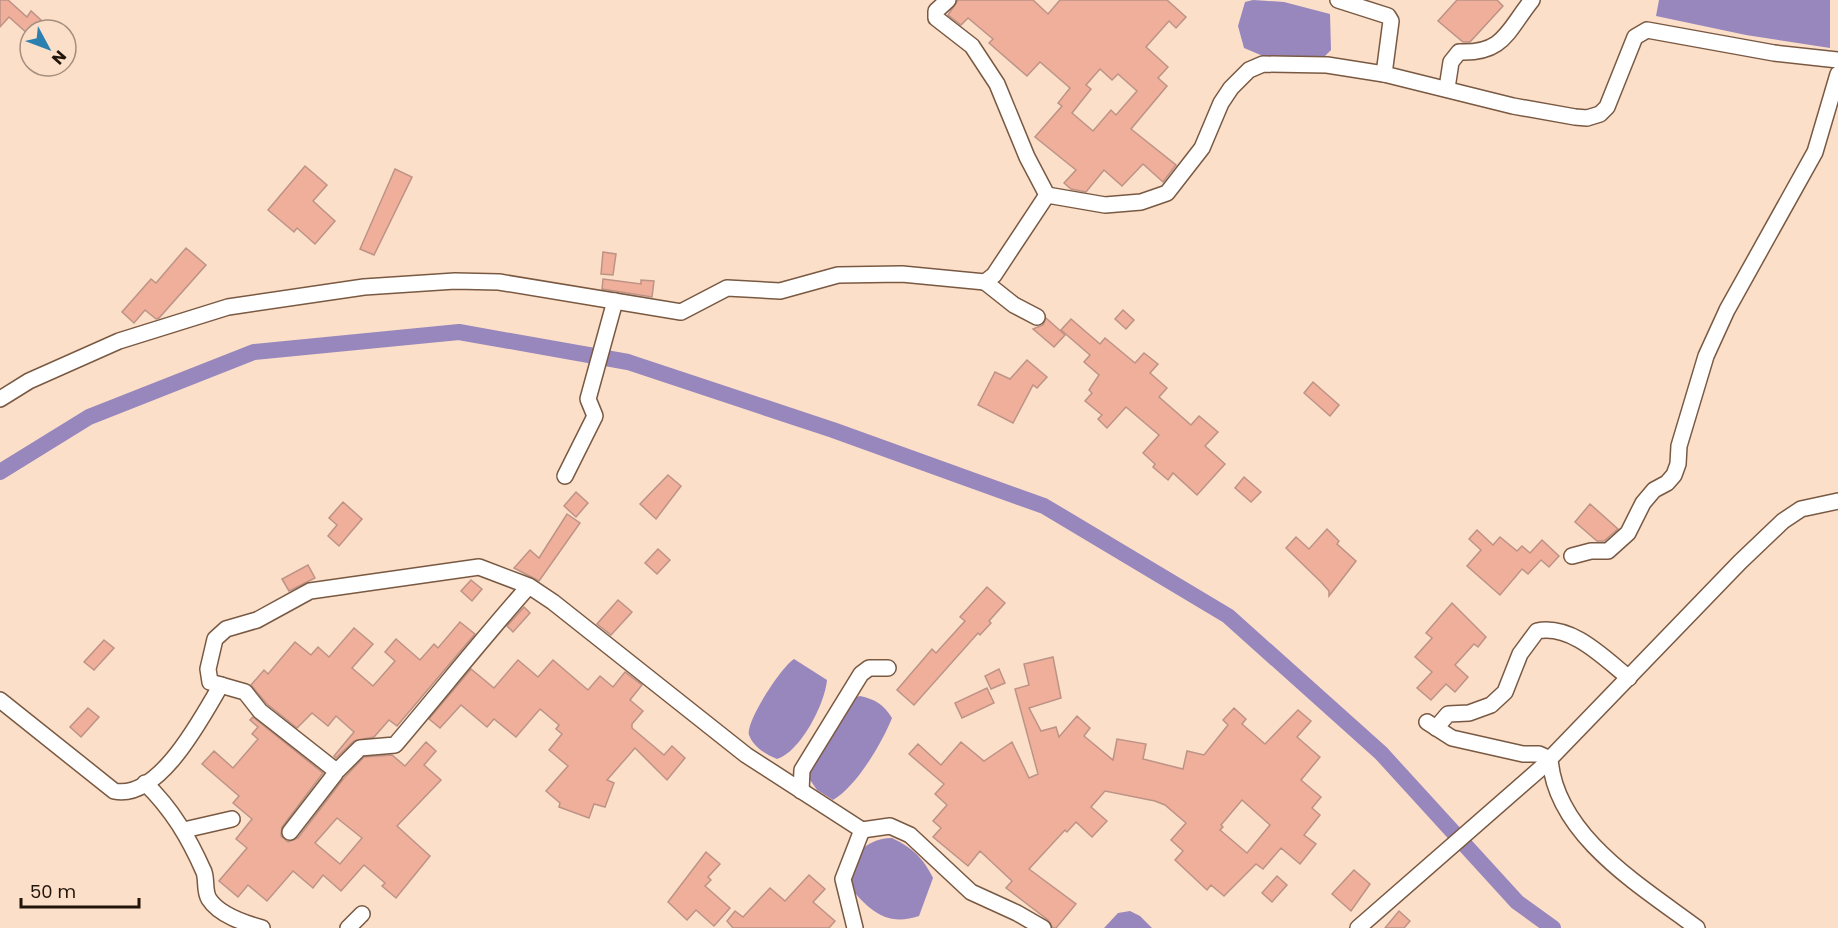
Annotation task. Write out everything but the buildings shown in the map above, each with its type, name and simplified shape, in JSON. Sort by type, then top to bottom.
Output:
[{"type":"street","points":[[948,0],[936,11],[936,18],[972,46],[991,75],[1027,157],[1047,195]]},
{"type":"street","points":[[1338,0],[1388,16],[1391,21],[1384,74]]},
{"type":"street","points":[[1447,88],[1451,62],[1459,52],[1480,53],[1497,46],[1532,0]]},
{"type":"street","points":[[1047,195],[1105,205],[1140,202],[1167,192],[1202,148],[1221,103],[1231,88],[1249,70],[1263,64],[1327,64],[1447,88],[1513,106],[1587,118],[1600,114],[1606,107],[1635,37],[1647,30],[1774,52],[1838,60]]},
{"type":"street","points":[[1572,556],[1591,551],[1608,551],[1628,533],[1643,503],[1654,490],[1667,483],[1674,475],[1678,464],[1679,446],[1706,356],[1727,310],[1815,152],[1838,74]]},
{"type":"street","points":[[985,282],[994,274],[1047,195]]},
{"type":"street","points":[[0,399],[29,381],[119,341],[228,307],[364,287],[455,281],[499,282],[614,305],[681,312],[727,288],[780,291],[838,275],[902,274],[985,282],[1014,305],[1037,317]]},
{"type":"street","points":[[565,476],[595,416],[588,399],[614,305]]},
{"type":"street","points":[[1358,928],[1546,764],[1783,521],[1801,509],[1838,501]]},
{"type":"street","points":[[335,770],[260,711],[244,692],[210,682],[208,675],[215,639],[226,629],[257,620],[310,591],[479,567],[529,586],[603,640],[746,755],[801,791],[862,830],[890,826],[910,835],[971,892],[1043,928]]},
{"type":"street","points":[[335,770],[341,768],[360,748],[395,745],[456,674],[497,620],[529,586]]},
{"type":"street","points":[[1629,678],[1586,644],[1549,628],[1538,631],[1520,654],[1505,692],[1491,705],[1469,713],[1448,714],[1431,725],[1452,738],[1523,754],[1539,754],[1579,830],[1613,862],[1697,928]]},
{"type":"street","points":[[801,791],[802,770],[861,674],[869,668],[888,668]]},
{"type":"street","points":[[0,700],[114,791],[125,793],[145,783],[182,751],[221,685]]},
{"type":"street","points":[[290,832],[335,774],[335,770]]},
{"type":"street","points":[[145,783],[165,802],[184,830],[206,879],[208,898],[214,906],[243,923],[262,928]]},
{"type":"street","points":[[184,830],[232,819]]},
{"type":"street","points":[[855,928],[843,879],[862,830]]},
{"type":"street","points":[[348,928],[362,914]]},
{"type":"shaded area","points":[[1253,0],[1284,2],[1330,14],[1331,50],[1321,60],[1263,56],[1244,48],[1238,26],[1245,2]]},
{"type":"shaded area","points":[[1659,0],[1830,0],[1830,48],[1746,35],[1656,16]]},
{"type":"shaded area","points":[[794,659],[827,680],[822,701],[810,726],[786,755],[777,759],[754,744],[749,735],[749,728],[758,707],[781,672]]},
{"type":"shaded area","points":[[860,696],[879,703],[892,718],[867,764],[851,785],[833,800],[817,790],[806,774],[853,698]]},
{"type":"shaded area","points":[[892,838],[917,854],[933,878],[919,916],[896,919],[877,913],[868,907],[845,881],[861,850],[874,842]]},
{"type":"shaded area","points":[[1130,911],[1140,916],[1152,928],[1104,928],[1118,913]]},
{"type":"waterway","points":[[0,472],[89,417],[254,352],[459,332],[628,362],[833,430],[1044,506],[1228,616],[1381,753],[1517,902],[1553,928]]}]
